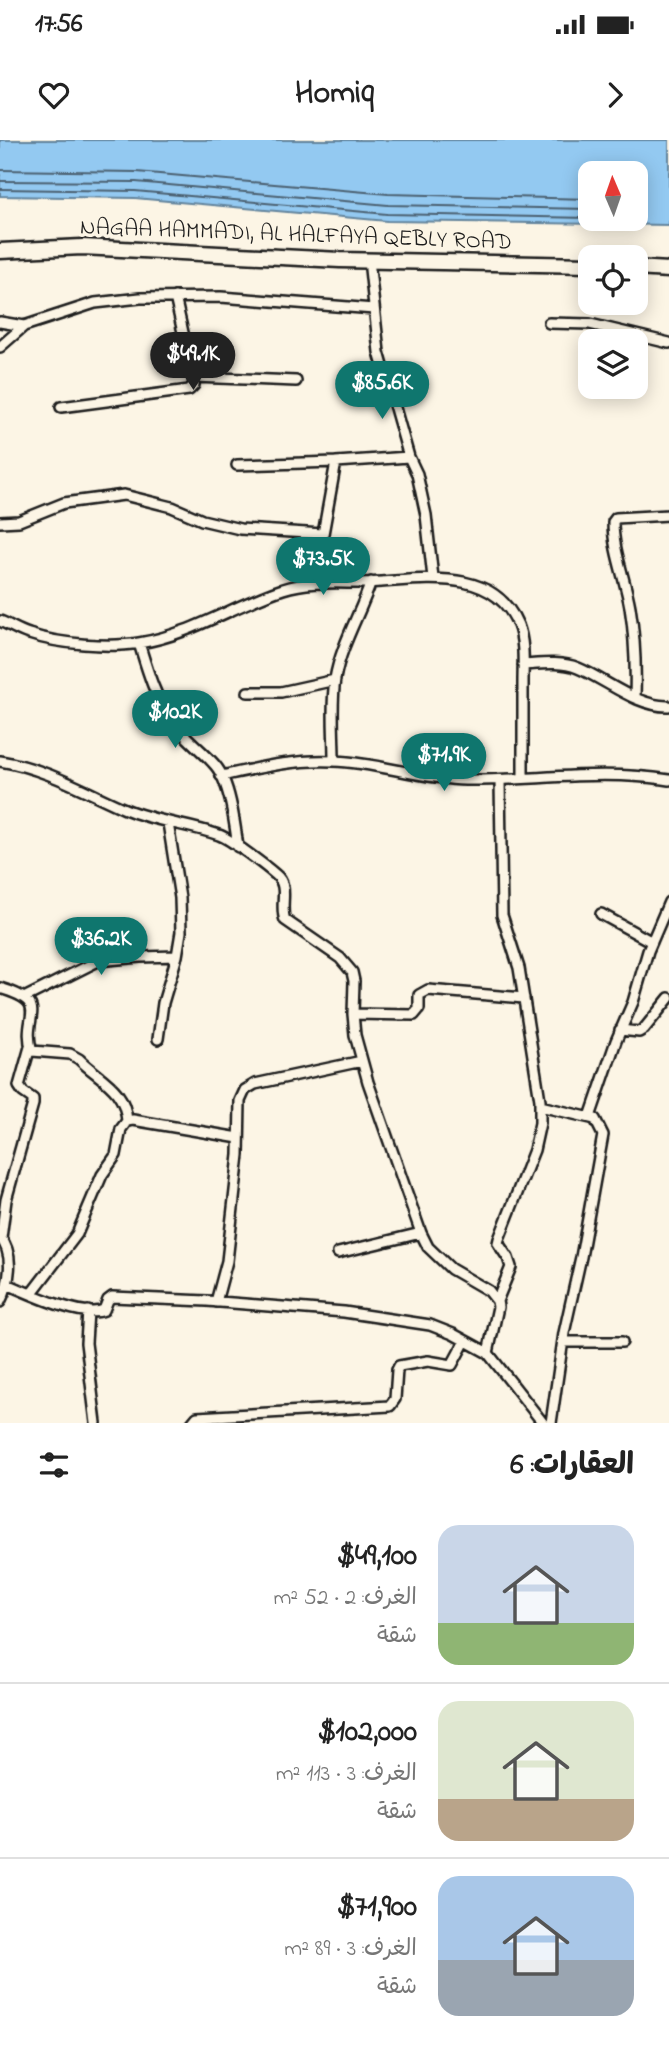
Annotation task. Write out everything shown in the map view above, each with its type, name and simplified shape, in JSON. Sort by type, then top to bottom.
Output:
[{"type":"main road","name":"NAGAA HAMMADI, AL HALFAYA QEBLY ROAD","points":[[0,251],[82,247],[369,260],[578,265]]},
{"type":"main road","points":[[648,269],[669,270]]},
{"type":"street","points":[[369,260],[379,352],[409,457],[417,474],[426,515],[433,578]]},
{"type":"street","points":[[61,407],[192,390],[193,377],[174,297]]},
{"type":"street","points":[[0,346],[24,327],[95,303],[115,300],[220,297],[374,309]]},
{"type":"street","points":[[0,322],[24,327]]},
{"type":"street","points":[[549,323],[590,324],[669,343]]},
{"type":"street","points":[[193,377],[296,381]]},
{"type":"street","points":[[237,465],[409,457]]},
{"type":"street","points":[[315,582],[336,462]]},
{"type":"street","points":[[0,522],[19,521],[64,503],[124,495],[240,529],[323,534]]},
{"type":"street","points":[[635,698],[636,665],[632,624],[612,522],[616,518],[669,515]]},
{"type":"street","points":[[0,621],[30,634],[62,641],[139,643],[213,621],[235,607],[284,589],[315,582],[433,578],[485,589],[500,600],[519,627],[523,644],[523,778]]},
{"type":"street","points":[[334,761],[335,680],[341,656],[371,582]]},
{"type":"street","points":[[139,643],[152,684],[168,716],[186,739],[216,766],[221,776],[234,813],[238,847]]},
{"type":"street","points":[[523,665],[542,663],[576,667],[648,704],[669,706]]},
{"type":"street","points":[[248,692],[281,692],[335,680]]},
{"type":"street","points":[[0,761],[50,774],[127,810],[221,835],[277,875],[282,882],[282,910],[286,922],[341,958],[352,972],[355,981],[355,1035],[421,1233],[428,1247],[451,1269],[489,1291],[497,1301],[488,1353]]},
{"type":"street","points":[[221,776],[292,762],[334,761],[462,780],[620,775],[669,780]]},
{"type":"street","points":[[497,1301],[511,1267],[498,1244],[499,1239],[534,1150],[540,1123],[536,1066],[519,968],[502,915],[500,780]]},
{"type":"street","points":[[158,1039],[163,1003],[181,932],[180,898],[168,823]]},
{"type":"street","points":[[590,1117],[633,1002],[652,942],[669,902]]},
{"type":"street","points":[[601,914],[652,942]]},
{"type":"street","points":[[26,998],[100,961],[177,956]]},
{"type":"street","points":[[0,988],[26,998],[32,1009],[30,1047],[19,1086],[33,1099],[6,1200],[0,1238],[8,1248],[10,1262],[7,1284],[0,1303]]},
{"type":"street","points":[[353,1014],[414,1015],[419,1009],[419,995],[428,990],[524,998]]},
{"type":"street","points":[[621,1030],[644,1030],[669,998]]},
{"type":"street","points":[[30,1047],[34,1052],[70,1055],[79,1059],[122,1097],[127,1121]]},
{"type":"street","points":[[216,1302],[227,1261],[239,1155],[240,1101],[245,1090],[255,1084],[362,1061]]},
{"type":"street","points":[[540,1106],[594,1119],[600,1126],[603,1139],[563,1342],[551,1423]]},
{"type":"street","points":[[31,1294],[77,1234],[102,1175],[117,1155],[121,1129],[127,1121],[239,1138]]},
{"type":"street","points":[[338,1253],[421,1233]]},
{"type":"street","points":[[7,1284],[63,1306],[88,1311],[103,1310],[112,1297],[344,1312],[430,1325],[488,1353],[543,1423]]},
{"type":"street","points":[[88,1311],[86,1343],[96,1423]]},
{"type":"street","points":[[192,1423],[197,1417],[239,1418],[284,1410],[390,1406],[395,1399],[399,1366],[428,1361],[452,1365],[465,1341]]},
{"type":"street","points":[[563,1342],[622,1342]]},
{"type":"street","points":[[284,1410],[284,1423]]},
{"type":"water","points":[[0,140],[669,140],[669,225],[648,225],[648,161],[578,161],[578,224],[387,221],[135,198],[0,196]]}]
